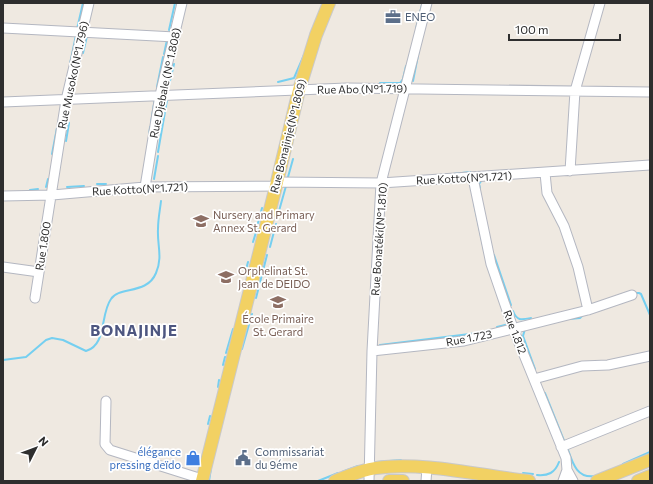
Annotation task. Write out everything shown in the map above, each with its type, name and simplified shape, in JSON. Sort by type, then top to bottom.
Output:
[{"type":"main road","name":"Rue Bonajinje(N°1.809)","points":[[202,480],[277,184],[299,90],[316,35],[329,3]]},
{"type":"main road","points":[[597,481],[650,460]]},
{"type":"main road","points":[[335,481],[369,475],[400,466],[428,468],[501,479],[529,481]]},
{"type":"main road","points":[[638,481],[650,476]]},
{"type":"main road","points":[[389,481],[403,481]]},
{"type":"street","name":"Rue Musoko(N°1.796)","points":[[52,195],[66,100],[89,3]]},
{"type":"street","name":"Rue Djebale (N° 1.808)","points":[[145,187],[160,95],[182,3]]},
{"type":"street","name":"Rue Bonatéki(N°1.810)","points":[[369,475],[372,351],[382,183],[404,88],[427,3]]},
{"type":"street","points":[[570,171],[575,91],[600,3]]},
{"type":"street","points":[[3,28],[175,37]]},
{"type":"street","name":"Rue Abo (N°1.719)","points":[[3,102],[347,88],[650,92]]},
{"type":"street","name":"Rue Kotto(N°1.721)","points":[[3,196],[52,195],[145,187],[382,183],[650,165]]},
{"type":"street","points":[[545,173],[548,193],[564,226],[578,267],[588,310]]},
{"type":"street","name":"Rue 1.812","points":[[473,178],[486,245],[513,328],[561,447],[567,470],[573,481]]},
{"type":"street","name":"Rue 1.800","points":[[35,298],[52,195]]},
{"type":"street","points":[[3,268],[39,272]]},
{"type":"street","name":"Rue 1.723","points":[[372,351],[464,341],[588,310],[632,294]]},
{"type":"street","points":[[534,379],[582,366],[624,362],[650,356]]},
{"type":"street","points":[[106,402],[105,444],[110,450],[202,480]]},
{"type":"street","points":[[561,447],[650,411]]},
{"type":"street","points":[[426,481],[428,468]]},
{"type":"street","points":[[563,481],[567,470]]},
{"type":"waterway","points":[[77,29],[83,3]]},
{"type":"waterway","points":[[169,30],[175,3]]},
{"type":"waterway","points":[[416,29],[422,5]]},
{"type":"waterway","points":[[70,64],[76,35]]},
{"type":"waterway","points":[[83,53],[87,36]]},
{"type":"waterway","points":[[164,54],[167,40]]},
{"type":"waterway","points":[[413,81],[419,50]]},
{"type":"waterway","points":[[278,82],[294,78],[304,55]]},
{"type":"waterway","points":[[157,87],[163,57]]},
{"type":"waterway","points":[[169,85],[174,64]]},
{"type":"waterway","points":[[380,83],[400,83],[403,79],[406,66]]},
{"type":"waterway","points":[[151,123],[155,98]]},
{"type":"waterway","points":[[158,152],[167,100]]},
{"type":"waterway","points":[[66,141],[69,123]]},
{"type":"waterway","points":[[149,137],[150,127]]},
{"type":"waterway","points":[[52,154],[57,128]]},
{"type":"waterway","points":[[154,179],[158,156]]},
{"type":"waterway","points":[[288,177],[293,159]]},
{"type":"waterway","points":[[453,174],[470,172]]},
{"type":"waterway","points":[[46,187],[48,179]]},
{"type":"waterway","points":[[480,188],[479,184],[482,180]]},
{"type":"waterway","points":[[97,184],[106,184]]},
{"type":"waterway","points":[[67,187],[84,186]]},
{"type":"waterway","points":[[277,218],[286,186]]},
{"type":"waterway","points":[[30,190],[38,189]]},
{"type":"waterway","points":[[3,360],[26,357],[46,340],[52,338],[63,340],[86,351],[93,348],[100,336],[105,313],[111,299],[115,295],[146,285],[152,280],[156,273],[159,262],[158,225],[161,201]]},
{"type":"waterway","points":[[474,203],[484,250]]},
{"type":"waterway","points":[[258,223],[262,208]]},
{"type":"waterway","points":[[270,247],[276,224]]},
{"type":"waterway","points":[[253,242],[257,229]]},
{"type":"waterway","points":[[256,298],[267,255]]},
{"type":"waterway","points":[[494,255],[511,305]]},
{"type":"waterway","points":[[246,270],[248,262]]},
{"type":"waterway","points":[[634,293],[641,294],[650,315]]},
{"type":"waterway","points":[[513,311],[516,317],[520,319],[531,318]]},
{"type":"waterway","points":[[242,349],[252,314]]},
{"type":"waterway","points":[[569,319],[580,318],[583,315]]},
{"type":"waterway","points":[[497,327],[505,325]]},
{"type":"waterway","points":[[226,353],[233,329]]},
{"type":"waterway","points":[[525,329],[523,336],[535,369]]},
{"type":"waterway","points":[[380,345],[478,333]]},
{"type":"waterway","points":[[223,365],[225,357]]},
{"type":"waterway","points":[[218,387],[219,380]]},
{"type":"waterway","points":[[545,393],[565,443]]},
{"type":"waterway","points":[[208,424],[210,416]]},
{"type":"waterway","points":[[567,447],[573,463],[579,472],[583,475],[595,476]]},
{"type":"waterway","points":[[623,464],[650,452]]},
{"type":"waterway","points":[[377,462],[401,460]]},
{"type":"waterway","points":[[537,475],[551,473],[559,462]]},
{"type":"waterway","points":[[342,472],[358,466]]},
{"type":"waterway","points":[[209,481],[211,468]]},
{"type":"waterway","points":[[318,481],[338,473]]},
{"type":"waterway","points":[[523,473],[533,474]]},
{"type":"place","name":"ENEO","points":[[393,17]]},
{"type":"place","name":"Nursery and Primary Annex St. Gerard","points":[[201,221]]},
{"type":"place","name":"Orphelinat St. Jean de DEIDO","points":[[226,277]]},
{"type":"place","name":"École Primaire St. Gerard","points":[[278,302]]},
{"type":"place","name":"élégance pressing deïdo","points":[[193,458]]},
{"type":"place","name":"Commissariat du 9éme","points":[[243,458]]},
{"type":"district","name":"BONAJINJE","points":[[134,331]]}]
